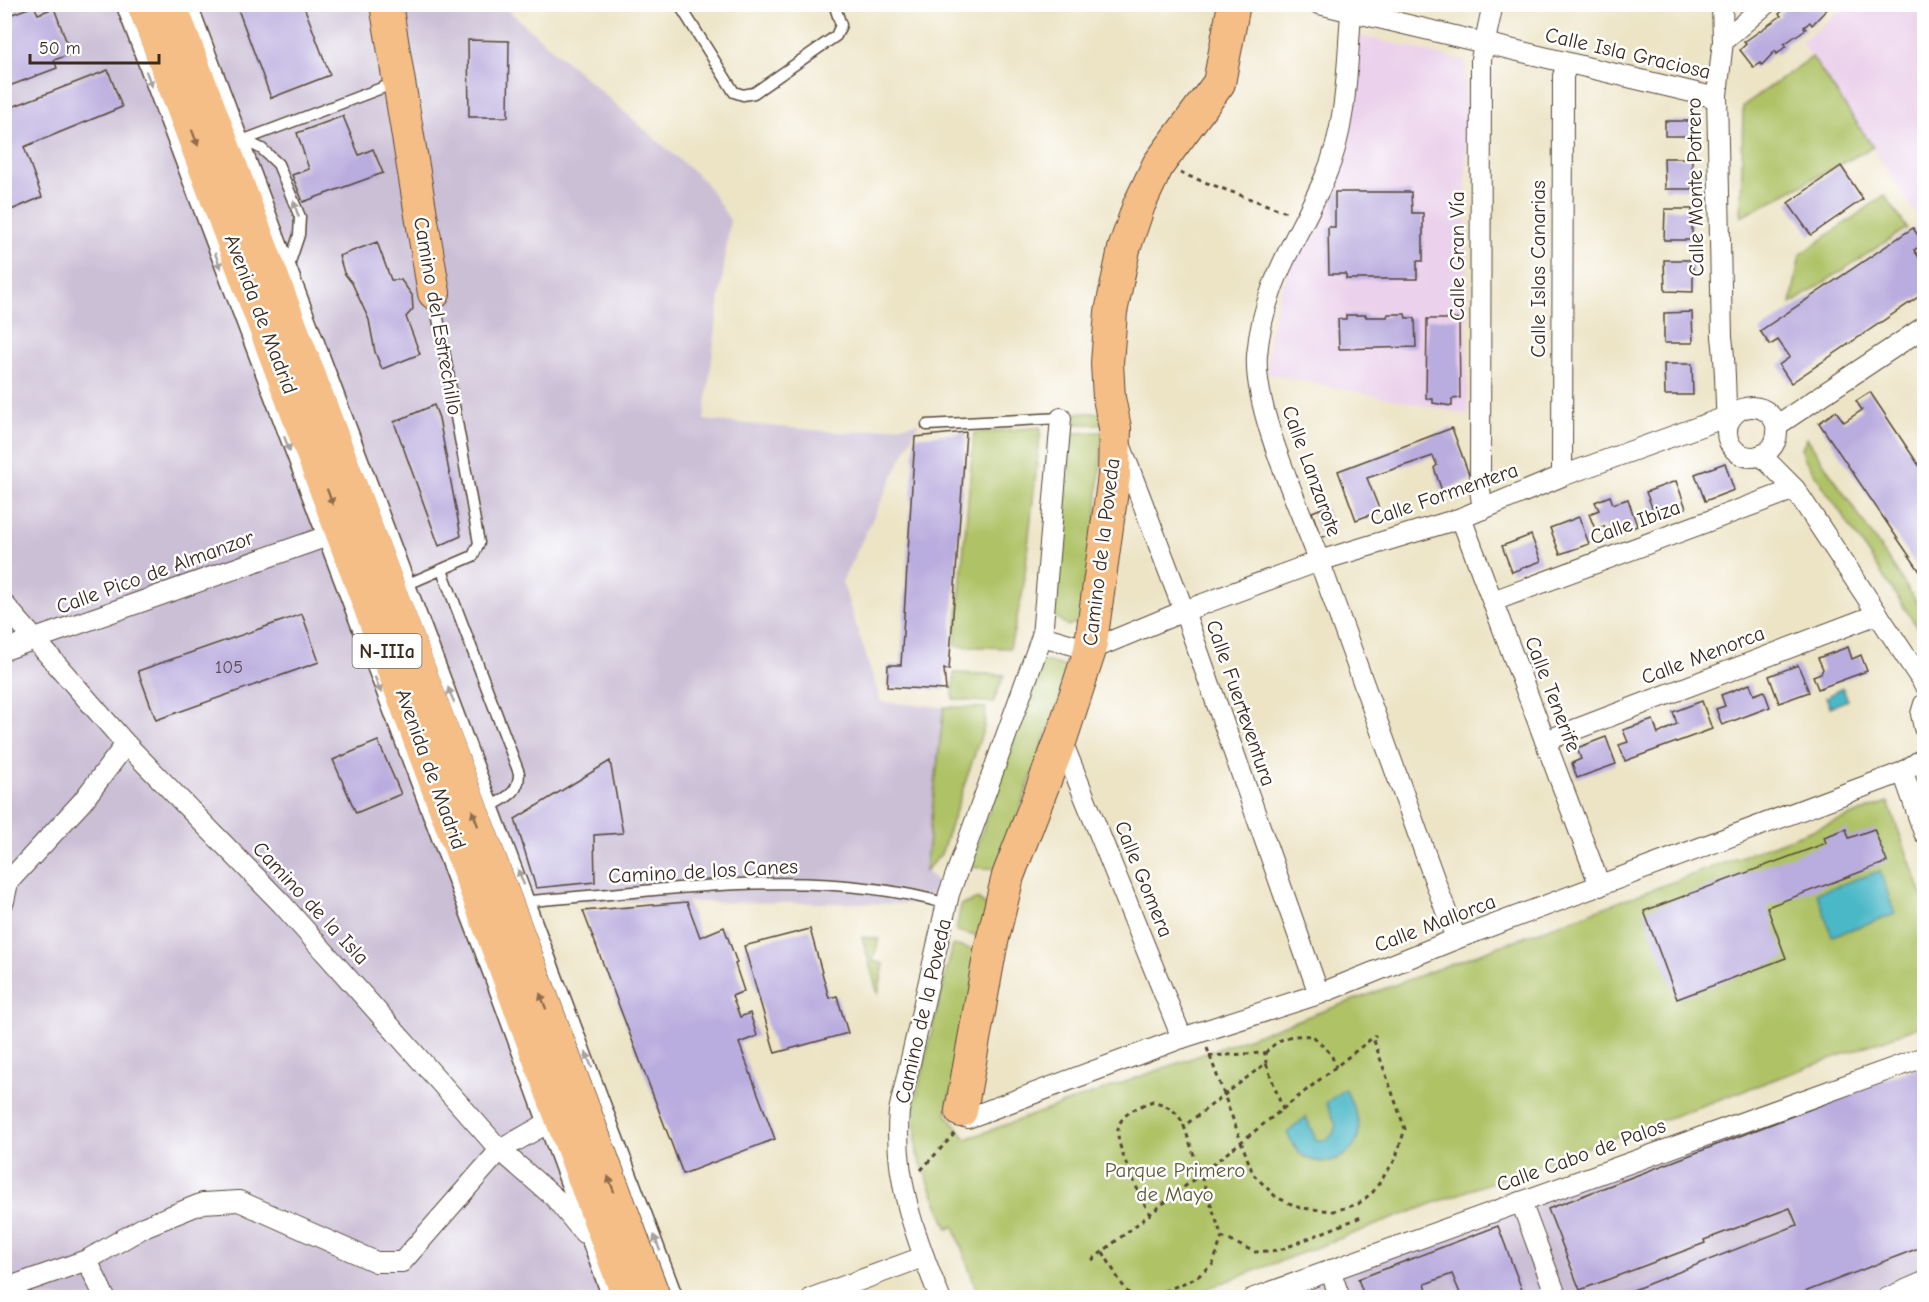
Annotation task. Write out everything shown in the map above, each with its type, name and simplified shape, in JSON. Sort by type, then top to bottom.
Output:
[{"type":"highway","name":"Avenida de Madrid","points":[[144,4],[629,1298]]},
{"type":"highway","name":"Avenida de Madrid","points":[[170,4],[654,1298]]},
{"type":"main road","name":"Camino del Estrechillo","points":[[386,4],[434,293]]},
{"type":"main road","name":"Camino de la Poveda","points":[[965,1115],[991,946],[1008,876],[1061,739],[1090,650],[1114,476],[1115,428],[1109,398],[1107,363],[1111,312],[1124,249],[1139,205],[1158,165],[1219,83],[1234,4]]},
{"type":"street","name":"Calle Isla Graciosa","points":[[1319,4],[1717,98]]},
{"type":"street","name":"Calle Gran Vía","points":[[1483,509],[1480,490],[1481,59],[1493,4]]},
{"type":"street","name":"Calle Monte Potrero","points":[[1722,4],[1723,41],[1717,98],[1722,337],[1726,369],[1724,396],[1727,422]]},
{"type":"street","points":[[1723,41],[1766,4]]},
{"type":"street","name":"Calle Lanzarote","points":[[1351,13],[1346,84],[1338,131],[1325,176],[1287,250],[1272,287],[1263,320],[1257,380],[1263,405],[1456,939]]},
{"type":"street","name":"Calle Islas Canarias","points":[[1562,476],[1563,76],[1568,63]]},
{"type":"street","points":[[1924,327],[1776,433],[1761,455],[1749,457],[1738,453],[1728,438],[1727,422],[1737,412],[1753,407],[1767,412],[1776,433],[1778,453],[1794,489],[1924,684]]},
{"type":"street","name":"Calle Monte Potrero","points":[[1726,369],[1737,392],[1753,407]]},
{"type":"street","name":"Camino de la Poveda","points":[[940,1298],[923,1257],[903,1185],[896,1146],[899,1111],[948,904],[1042,636],[1061,418]]},
{"type":"street","name":"Calle Formentera","points":[[1090,650],[1184,611],[1319,561],[1461,518],[1562,476],[1727,422]]},
{"type":"street","name":"Calle Fuerteventura","points":[[1115,428],[1184,611],[1319,994]]},
{"type":"street","points":[[1761,455],[1794,489]]},
{"type":"street","name":"Calle Ibiza","points":[[1493,601],[1794,489]]},
{"type":"street","name":"Calle Tenerife","points":[[1461,518],[1600,886]]},
{"type":"street","name":"Calle Pico de Almanzor","points":[[4,650],[322,538]]},
{"type":"street","name":"Camino de la Isla","points":[[4,604],[126,744],[282,904],[500,1150],[555,1198],[584,1233]]},
{"type":"street","name":"Calle Menorca","points":[[1545,741],[1878,614]]},
{"type":"street","points":[[1042,636],[1090,650]]},
{"type":"street","points":[[1924,704],[1922,714],[1924,728]]},
{"type":"street","name":"Calle Gomera","points":[[1061,739],[1191,1035]]},
{"type":"street","points":[[6,889],[82,802],[126,744]]},
{"type":"street","name":"Calle Mallorca","points":[[965,1115],[1191,1035],[1319,994],[1456,939],[1903,772],[1924,758]]},
{"type":"street","points":[[1903,772],[1924,833]]},
{"type":"street","name":"Calle Cabo de Palos","points":[[1254,1298],[1924,1057]]},
{"type":"street","points":[[4,1289],[87,1260],[146,1226],[203,1203],[239,1201],[376,1262],[402,1262],[500,1150],[544,1125]]},
{"type":"street","points":[[1521,1202],[1557,1298]]},
{"type":"street","points":[[812,1298],[923,1257]]},
{"type":"street","points":[[87,1260],[105,1298]]},
{"type":"street","points":[[1330,1270],[1340,1298]]},
{"type":"street","points":[[1887,1298],[1924,1282]]},
{"type":"lane","points":[[121,4],[608,1298]]},
{"type":"lane","points":[[192,4],[678,1298]]},
{"type":"lane","points":[[679,4],[734,92],[743,95],[754,93],[836,36],[841,26],[836,5]]},
{"type":"lane","points":[[244,140],[398,82]]},
{"type":"lane","points":[[244,140],[262,149],[278,164],[300,217],[299,235],[289,265]]},
{"type":"lane","name":"Camino del Estrechillo","points":[[408,584],[473,556],[479,543],[434,293]]},
{"type":"lane","points":[[927,425],[1061,418]]},
{"type":"lane","points":[[442,570],[519,773],[519,785],[513,793],[493,805]]},
{"type":"lane","name":"Camino de los Canes","points":[[530,901],[774,883],[884,888],[948,904]]},
{"type":"path","points":[[1158,165],[1304,219]]},
{"type":"path","points":[[1092,1260],[1150,1215],[1201,1174],[1240,1143],[1282,1110],[1375,1036],[1405,1129],[1395,1160],[1373,1192],[1358,1204],[1335,1211],[1300,1208],[1276,1197],[1253,1174],[1240,1143],[1209,1056],[1191,1035]]},
{"type":"path","points":[[1209,1056],[1264,1053],[1279,1040],[1294,1035],[1313,1036],[1331,1054],[1336,1067]]},
{"type":"path","points":[[1264,1053],[1282,1110]]},
{"type":"path","points":[[1184,1126],[1266,1063]]},
{"type":"path","points":[[1148,1298],[1196,1278],[1214,1264],[1222,1237],[1179,1114],[1153,1101],[1123,1118],[1118,1130],[1127,1166],[1150,1215]]},
{"type":"path","points":[[921,1170],[965,1115]]},
{"type":"path","points":[[1222,1237],[1255,1252],[1280,1250],[1361,1217]]},
{"type":"path","points":[[1103,1252],[1132,1298]]},
{"type":"shaded area","points":[[5,5],[502,5],[705,182],[730,220],[704,420],[848,433],[919,423],[842,582],[881,702],[944,707],[925,870],[949,894],[948,904],[530,901],[669,1297],[5,1298]]},
{"type":"shaded area","points":[[1848,5],[1924,5],[1924,225],[1801,42]]},
{"type":"shaded area","points":[[1358,35],[1465,61],[1468,415],[1267,373],[1270,331],[1280,293],[1297,245],[1325,199],[1344,158],[1351,131]]},
{"type":"shaded area","points":[[1924,1065],[1924,1297],[1256,1298]]},
{"type":"green space","points":[[1812,57],[1873,147],[1741,217],[1743,106]]},
{"type":"green space","points":[[1885,195],[1907,228],[1791,304],[1800,255]]},
{"type":"green space","points":[[1076,413],[1101,413],[1102,424],[1076,424]]},
{"type":"green space","points":[[1041,427],[1023,591],[1010,648],[955,646],[974,433]]},
{"type":"green space","points":[[1103,432],[1092,572],[1082,621],[1068,626],[1053,615],[1061,560],[1072,433]]},
{"type":"green space","points":[[1807,438],[1924,613],[1924,637],[1804,458],[1802,448]]},
{"type":"green space","points":[[1041,660],[1071,668],[998,869],[970,867]]},
{"type":"green space","points":[[954,673],[1004,675],[993,703],[953,699]]},
{"type":"green space","points":[[944,707],[986,708],[984,727],[941,854],[925,871]]},
{"type":"green space","name":"Parque Primero de Mayo","points":[[1888,802],[1924,900],[1924,1025],[1437,1202],[1185,1297],[979,1297],[954,1226],[948,1229],[917,1154],[914,1104],[953,945],[984,951],[946,1113],[966,1139],[1362,997]]},
{"type":"green space","points":[[977,899],[986,906],[988,911],[986,938],[956,931],[961,905]]},
{"type":"green space","points":[[862,937],[879,939],[873,961],[884,964],[878,995]]},
{"type":"water","points":[[1842,687],[1848,700],[1830,707],[1826,697]]},
{"type":"water","points":[[1880,871],[1895,914],[1832,936],[1817,893]]},
{"type":"water","points":[[1345,1089],[1359,1124],[1358,1138],[1354,1146],[1341,1157],[1324,1162],[1303,1156],[1287,1133],[1306,1117],[1316,1140],[1327,1140],[1333,1134],[1336,1125],[1326,1103]]},
{"type":"building","points":[[236,4],[303,4],[330,75],[271,98]]},
{"type":"building","points":[[1790,4],[1836,4],[1833,7],[1831,5],[1812,25],[1810,22],[1804,27],[1806,29],[1784,44],[1786,46],[1777,54],[1775,51],[1762,65],[1760,63],[1754,68],[1740,50],[1746,44],[1744,42],[1781,16],[1779,14]]},
{"type":"building","points":[[34,6],[38,14],[54,8],[71,54],[54,60],[57,68],[4,88],[4,17]]},
{"type":"building","points":[[468,40],[509,41],[508,117],[469,117]]},
{"type":"building","points":[[108,70],[122,107],[24,147],[42,197],[4,213],[4,110]]},
{"type":"building","points":[[343,116],[359,155],[373,149],[383,173],[303,202],[292,175],[309,169],[297,133]]},
{"type":"building","points":[[1665,121],[1692,121],[1692,136],[1665,136]]},
{"type":"building","points":[[1664,158],[1692,158],[1692,189],[1665,189]]},
{"type":"building","points":[[1841,166],[1863,199],[1811,235],[1788,203]]},
{"type":"building","points":[[1335,192],[1411,192],[1412,213],[1423,213],[1423,261],[1417,261],[1417,279],[1346,279],[1346,274],[1329,274],[1328,227],[1335,227]]},
{"type":"building","points":[[1665,209],[1692,209],[1692,240],[1664,240]]},
{"type":"building","points":[[1913,228],[1924,244],[1914,250],[1924,265],[1924,293],[1791,383],[1779,365],[1790,357],[1778,340],[1770,345],[1760,331]]},
{"type":"building","points":[[377,242],[391,280],[401,280],[412,295],[413,309],[406,317],[420,354],[382,369],[375,352],[369,320],[352,283],[344,273],[339,256]]},
{"type":"building","points":[[1664,260],[1693,260],[1693,292],[1665,291]]},
{"type":"building","points":[[1692,312],[1693,343],[1664,343],[1664,313]]},
{"type":"building","points":[[1388,314],[1405,314],[1406,318],[1415,318],[1416,347],[1339,349],[1338,319],[1346,319],[1346,315],[1387,317]]},
{"type":"building","points":[[1427,319],[1459,319],[1460,398],[1452,399],[1452,406],[1433,403],[1433,399],[1426,399]]},
{"type":"building","points":[[1664,364],[1692,364],[1693,395],[1665,395]]},
{"type":"building","points":[[1870,392],[1924,473],[1923,576],[1819,423],[1836,411],[1844,422],[1862,410],[1856,401]]},
{"type":"building","points":[[434,405],[439,418],[461,536],[439,546],[394,422]]},
{"type":"building","points":[[1452,428],[1471,480],[1442,491],[1434,468],[1437,465],[1433,456],[1367,478],[1380,511],[1356,520],[1338,471]]},
{"type":"building","points":[[966,432],[949,670],[944,669],[946,690],[887,687],[888,665],[901,665],[915,437]]},
{"type":"building","points":[[1725,463],[1734,490],[1705,501],[1695,474]]},
{"type":"building","points":[[1676,481],[1686,508],[1656,518],[1646,492]]},
{"type":"building","points":[[1610,496],[1613,504],[1628,499],[1637,526],[1608,537],[1604,526],[1595,529],[1589,514],[1599,510],[1595,502]]},
{"type":"building","points":[[1325,507],[1335,532],[1321,538],[1312,512]]},
{"type":"building","points":[[1579,517],[1589,544],[1560,554],[1550,528]]},
{"type":"building","points":[[1531,535],[1541,561],[1512,572],[1502,546]]},
{"type":"building","points":[[302,614],[319,662],[156,720],[138,671]]},
{"type":"building","points":[[1848,647],[1852,659],[1861,655],[1867,671],[1818,689],[1813,676],[1821,673],[1823,669],[1818,658]]},
{"type":"building","points":[[1798,665],[1809,692],[1779,703],[1769,676]]},
{"type":"building","points":[[1750,684],[1754,695],[1764,691],[1770,707],[1722,725],[1716,709],[1725,706],[1721,695]]},
{"type":"building","points":[[1702,701],[1712,729],[1625,761],[1619,745],[1628,742],[1623,730],[1653,720],[1658,734],[1677,724],[1673,712]]},
{"type":"building","points":[[1606,737],[1616,764],[1577,778],[1572,763],[1581,759],[1577,748]]},
{"type":"building","points":[[378,741],[401,794],[356,813],[333,760]]},
{"type":"building","points":[[610,761],[623,833],[594,835],[595,882],[536,888],[515,819]]},
{"type":"building","points":[[1846,829],[1849,838],[1874,829],[1887,862],[1767,907],[1786,958],[1677,999],[1644,911],[1826,843],[1824,837]]},
{"type":"building","points":[[687,902],[700,937],[724,927],[744,991],[732,996],[740,1017],[750,1013],[757,1036],[739,1043],[775,1139],[683,1174],[583,911]]},
{"type":"building","points":[[810,929],[829,998],[837,996],[848,1033],[775,1053],[744,946]]},
{"type":"building","points":[[1924,1066],[1924,1246],[1789,1298],[1613,1298],[1797,1225],[1790,1208],[1580,1290],[1548,1209]]},
{"type":"building","points":[[1498,1226],[1525,1298],[1462,1298],[1452,1274],[1425,1284],[1430,1298],[1365,1298],[1358,1279]]}]
